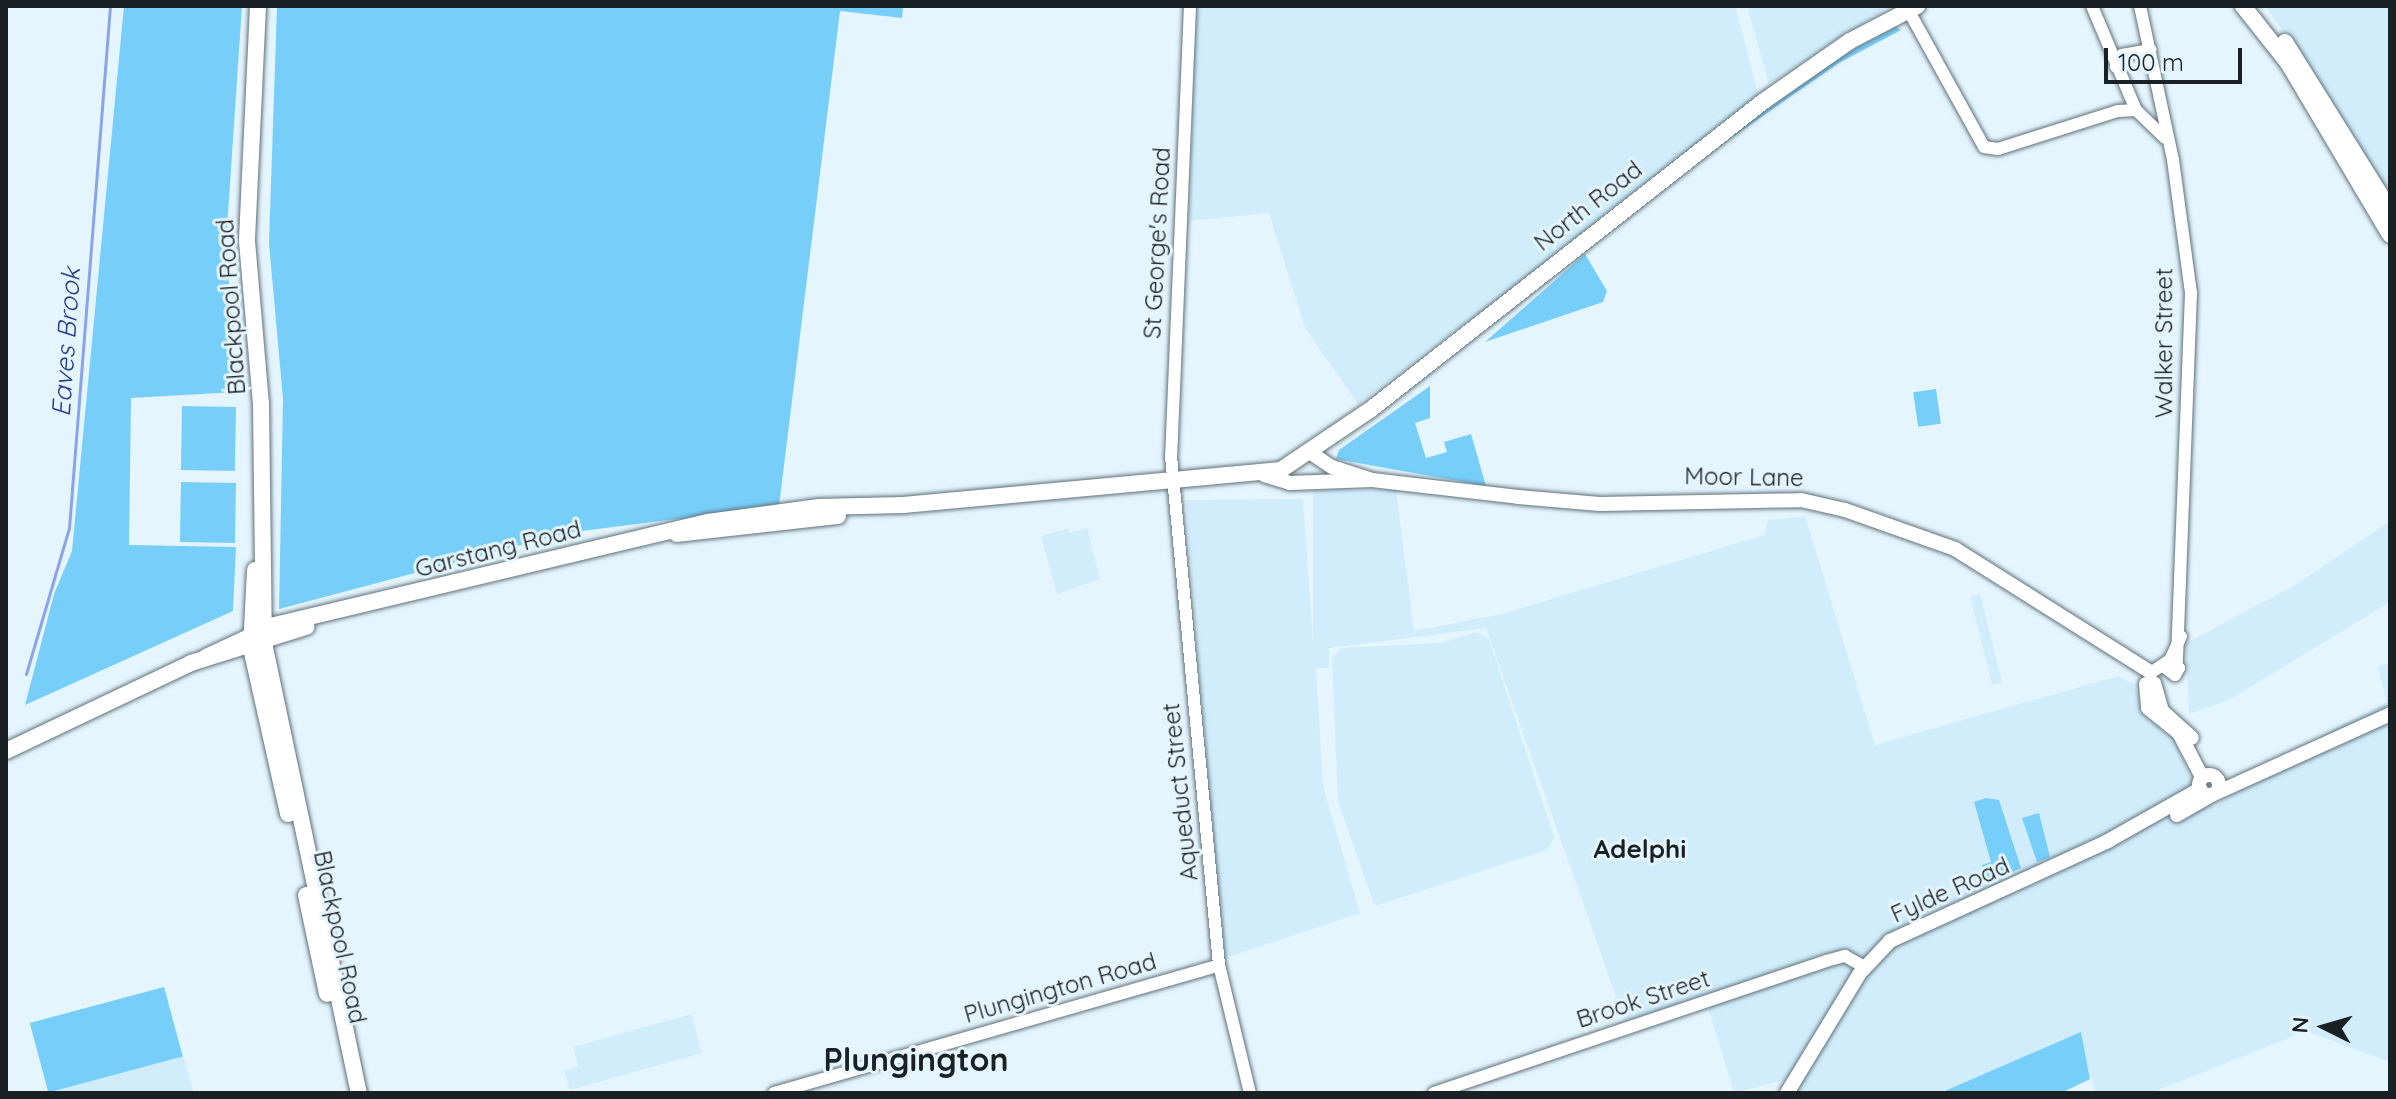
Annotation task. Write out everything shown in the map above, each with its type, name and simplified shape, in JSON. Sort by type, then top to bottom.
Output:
[{"type":"highway","name":"Blackpool Road","points":[[258,6],[247,241],[261,404],[258,681],[350,1093]]},
{"type":"highway","points":[[2243,6],[2288,63],[2390,210]]},
{"type":"highway","points":[[2257,6],[2308,74],[2390,235]]},
{"type":"highway","name":"North Road","points":[[1305,457],[1764,101],[1850,41],[1910,7]]},
{"type":"highway","name":"Moor Lane","points":[[1174,483],[1264,475],[1305,457]]},
{"type":"highway","name":"Garstang Road","points":[[258,638],[566,555],[677,534],[864,513],[872,507],[1174,483]]},
{"type":"highway","name":"Blackpool Road","points":[[260,557],[263,595],[258,638],[359,1093]]},
{"type":"highway","points":[[263,595],[293,622]]},
{"type":"highway","name":"Garstang Road","points":[[6,751],[293,622],[333,616]]},
{"type":"highway","points":[[213,657],[258,681]]},
{"type":"main road","name":"Moor Lane","points":[[1305,457],[1372,480],[1600,504],[1722,497],[1814,502],[1913,530],[1955,549],[2034,595],[2124,659],[2157,672]]},
{"type":"main road","points":[[1305,457],[1327,476],[1344,484]]},
{"type":"main road","name":"Moor Lane","points":[[1264,475],[1290,483],[1344,484],[1372,480]]},
{"type":"main road","points":[[2157,672],[2148,708],[2179,733],[2209,785],[2246,780],[2390,714]]},
{"type":"main road","name":"Fylde Road","points":[[1787,1093],[1865,967],[1890,941],[2112,839],[2209,785]]},
{"type":"street","name":"St George's Road","points":[[1174,483],[1190,6]]},
{"type":"street","points":[[2092,6],[2127,90],[2170,149]]},
{"type":"street","name":"Walker Street","points":[[2140,6],[2170,149],[2191,293],[2181,636],[2157,672]]},
{"type":"street","points":[[1910,7],[1984,147],[1998,149],[2118,111],[2141,113],[2160,104]]},
{"type":"street","points":[[2116,67],[2122,55],[2151,50]]},
{"type":"street","points":[[2118,111],[2127,90]]},
{"type":"street","name":"Aqueduct Street","points":[[1174,483],[1219,965],[1250,1093]]},
{"type":"street","name":"Brook Street","points":[[1434,1093],[1826,961],[1845,956],[1865,967]]},
{"type":"street","name":"Plungington Road","points":[[774,1093],[1219,965]]},
{"type":"shaded area","points":[[124,6],[242,6],[226,243],[237,392],[131,398],[129,545],[236,547],[233,611],[25,705],[54,594],[72,551]]},
{"type":"shaded area","points":[[277,6],[903,6],[902,18],[840,11],[779,506],[566,533],[279,609],[283,399],[269,243]]},
{"type":"shaded area","points":[[1195,6],[1735,6],[1760,101],[1358,404],[1305,328],[1269,213],[1190,221]]},
{"type":"shaded area","points":[[1747,6],[1890,6],[1769,84]]},
{"type":"shaded area","points":[[2265,6],[2390,6],[2390,195],[2327,92]]},
{"type":"shaded area","points":[[1896,27],[1901,30],[1839,63],[1669,181],[1839,57]]},
{"type":"shaded area","points":[[1585,254],[1607,291],[1603,302],[1485,342]]},
{"type":"shaded area","points":[[1430,386],[1430,418],[1415,423],[1426,458],[1447,452],[1444,442],[1471,434],[1486,486],[1336,459],[1339,450]]},
{"type":"shaded area","points":[[1936,389],[1941,424],[1918,427],[1913,392]]},
{"type":"shaded area","points":[[182,406],[236,407],[235,471],[181,470]]},
{"type":"shaded area","points":[[181,482],[236,483],[235,543],[180,542]]},
{"type":"shaded area","points":[[1313,490],[1396,490],[1414,631],[1502,614],[1764,535],[1768,520],[1805,516],[1875,745],[2118,676],[2134,684],[2145,718],[2174,739],[2197,794],[2215,806],[2341,725],[2387,702],[2378,667],[2390,662],[2390,1062],[2306,1031],[2151,1093],[2095,1093],[2079,1034],[1939,1093],[1796,1093],[1809,1066],[1785,1080],[1734,1093],[1705,997],[1625,1022],[1486,628],[1329,648],[1329,668],[1316,668],[1323,786],[1360,913],[1222,959],[1186,500],[1303,499],[1313,641]]},
{"type":"shaded area","points":[[2390,521],[2390,602],[2229,700],[2189,714],[2186,643],[2297,584]]},
{"type":"shaded area","points":[[1069,528],[1070,533],[1087,528],[1100,579],[1057,594],[1041,536]]},
{"type":"shaded area","points":[[1980,594],[2002,682],[1992,685],[1970,596]]},
{"type":"shaded area","points":[[1476,632],[1489,639],[1554,837],[1547,850],[1375,906],[1338,802],[1332,659],[1341,648],[1441,643]]},
{"type":"shaded area","points":[[1986,798],[1999,800],[2021,868],[1987,883],[1982,865],[1991,862],[1974,802]]},
{"type":"shaded area","points":[[2039,813],[2050,857],[2037,862],[2022,818]]},
{"type":"shaded area","points":[[164,987],[194,1093],[51,1093],[32,1029]]},
{"type":"shaded area","points":[[164,987],[183,1057],[48,1093],[30,1023]]},
{"type":"shaded area","points":[[691,1014],[702,1053],[570,1090],[564,1071],[578,1066],[573,1047]]},
{"type":"shaded area","points":[[2081,1032],[2090,1079],[2061,1093],[1940,1093]]},
{"type":"waterway","name":"Eaves Brook","points":[[26,674],[69,528],[110,6]]},
{"type":"district","name":"Adelphi","points":[[1640,849]]},
{"type":"district","name":"Plungington","points":[[916,1059]]}]
